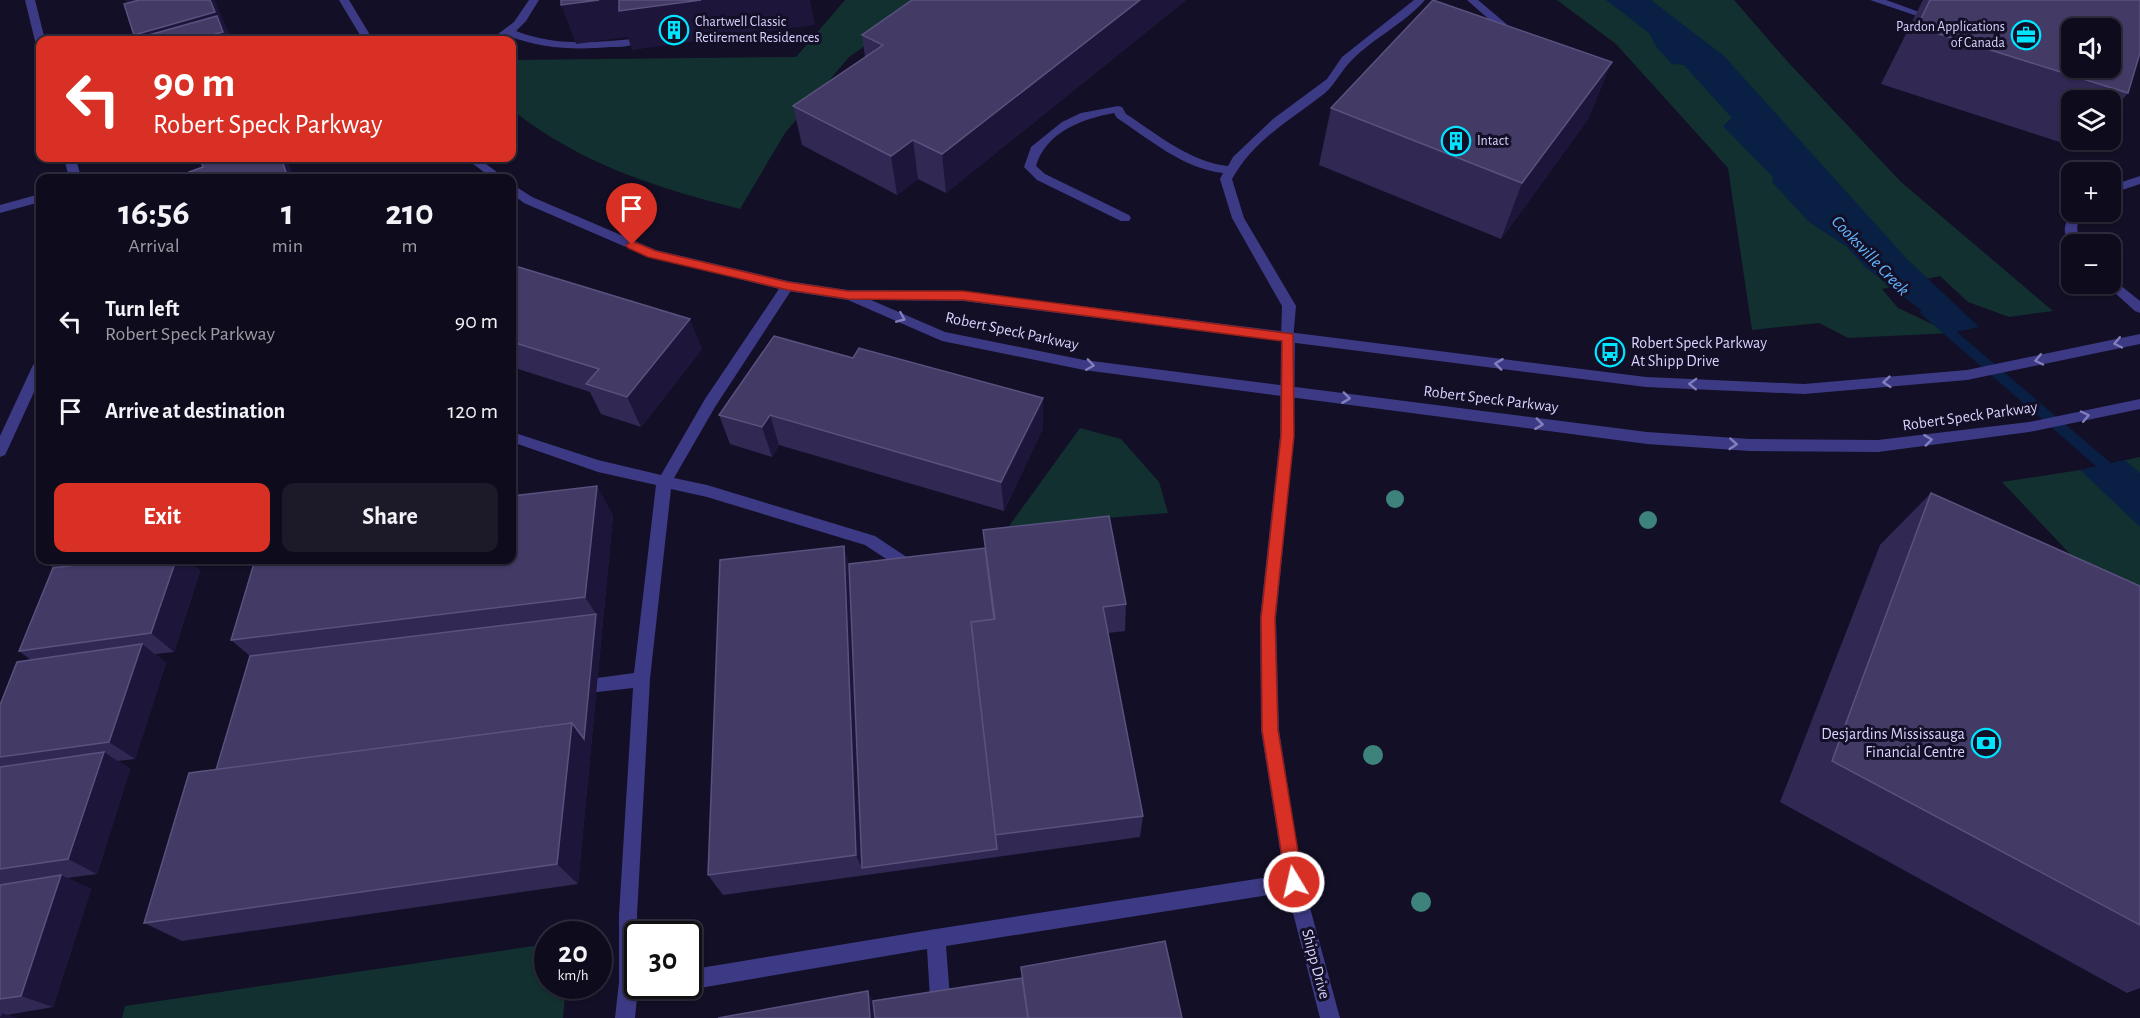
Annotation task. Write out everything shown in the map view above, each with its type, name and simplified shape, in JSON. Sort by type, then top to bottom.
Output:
[{"type":"street","points":[[30,0],[39,36]]},
{"type":"street","points":[[344,0],[366,36]]},
{"type":"street","points":[[504,36],[510,33],[526,15],[534,0]]},
{"type":"street","points":[[1125,218],[1041,177],[1030,167],[1035,150],[1066,124],[1085,115],[1118,109],[1121,116],[1185,155],[1218,170],[1231,170],[1237,160],[1277,121],[1331,81],[1346,59],[1420,0]]},
{"type":"street","points":[[1472,0],[1520,41]]},
{"type":"street","points":[[1875,0],[1917,12]]},
{"type":"street","points":[[510,33],[541,44],[587,47],[632,42]]},
{"type":"street","points":[[477,162],[493,174]]},
{"type":"street","name":"Shipp Drive","points":[[1231,170],[1226,179],[1238,218],[1289,306],[1287,436],[1268,630],[1270,730],[1294,882],[1330,1018]]},
{"type":"street","points":[[2121,186],[2140,180]]},
{"type":"street","name":"Robert Speck Parkway","points":[[516,191],[528,200],[652,254],[788,286],[848,295],[963,296],[1646,382],[1804,389],[1967,375],[2140,339]]},
{"type":"street","points":[[0,209],[36,199]]},
{"type":"street","points":[[628,921],[642,679],[664,482],[710,404],[788,286]]},
{"type":"street","points":[[2121,291],[2140,308]]},
{"type":"street","name":"Robert Speck Parkway","points":[[848,295],[942,336],[1084,365],[1647,438],[1750,445],[1878,446],[2029,428],[2140,404]]},
{"type":"street","points":[[0,451],[36,374]]},
{"type":"street","points":[[516,438],[598,466],[707,491],[870,540],[909,567]]},
{"type":"street","points":[[597,684],[642,679]]},
{"type":"street","points":[[702,978],[936,938],[1294,882]]},
{"type":"street","points":[[936,938],[940,998]]},
{"type":"street","points":[[625,1018],[629,999]]},
{"type":"green space","points":[[845,0],[916,0],[912,13],[849,57],[785,133],[740,209],[678,192],[620,172],[565,146],[516,113],[516,60],[796,57]]},
{"type":"green space","points":[[1557,0],[1734,0],[1787,61],[1901,182],[2053,311],[2009,317],[1968,302],[1940,276],[1882,289],[1898,308],[1951,333],[1848,338],[1819,323],[1752,330],[1728,168],[1616,44]]},
{"type":"green space","points":[[1080,428],[1121,439],[1159,482],[1168,513],[1009,526]]},
{"type":"green space","points":[[2140,457],[2140,628],[2002,482],[2080,470]]},
{"type":"green space","points":[[534,946],[534,999],[565,999],[563,1018],[122,1018],[125,1006]]},
{"type":"water","points":[[1606,0],[1651,0],[1724,56],[1907,259],[1979,327],[1951,333],[1865,267],[1847,247],[1809,222],[1772,182],[1773,177],[1723,126],[1732,118],[1684,65],[1672,64],[1657,48],[1649,33]]},
{"type":"water","points":[[2125,460],[2140,473],[2140,527],[2080,470]]},
{"type":"building","points":[[139,0],[210,0],[215,12],[134,35],[124,4]]},
{"type":"building","points":[[561,0],[599,0],[561,5]]},
{"type":"building","points":[[619,0],[701,0],[619,11]]},
{"type":"building","points":[[912,0],[1140,0],[942,154],[913,140],[891,156],[793,106],[883,45],[862,35]]},
{"type":"building","points":[[1433,0],[1612,62],[1522,183],[1331,108]]},
{"type":"building","points":[[1930,0],[2140,0],[2140,53],[2128,93],[2080,78],[2121,78],[2121,18],[2061,18],[2061,72],[1917,27]]},
{"type":"building","points":[[217,16],[223,32],[208,36],[146,36]]},
{"type":"building","points":[[201,162],[282,162],[287,174],[190,174],[189,172],[203,167]]},
{"type":"building","points":[[516,266],[690,319],[627,397],[586,384],[599,369],[516,343]]},
{"type":"building","points":[[774,336],[853,358],[859,348],[1043,398],[1001,482],[770,415],[762,427],[719,415]]},
{"type":"building","points":[[597,486],[585,597],[231,640],[254,564],[516,564],[516,496]]},
{"type":"building","points":[[1931,493],[2140,586],[2140,925],[1832,761]]},
{"type":"building","points":[[1109,516],[1126,604],[1103,607],[1143,816],[995,835],[971,622],[995,619],[983,530]]},
{"type":"building","points":[[844,546],[856,855],[708,875],[720,560]]},
{"type":"building","points":[[985,548],[994,619],[971,622],[997,849],[862,868],[849,564]]},
{"type":"building","points":[[84,564],[175,564],[151,633],[19,651],[53,568]]},
{"type":"building","points":[[596,614],[584,739],[572,723],[216,770],[250,656]]},
{"type":"building","points":[[142,644],[109,742],[0,757],[0,705],[17,662]]},
{"type":"building","points":[[572,723],[557,864],[144,923],[189,773]]},
{"type":"building","points":[[104,752],[68,859],[0,869],[0,767]]},
{"type":"building","points":[[61,875],[21,996],[0,999],[0,885]]},
{"type":"building","points":[[1165,941],[1182,1018],[1028,1018],[1021,967]]},
{"type":"building","points":[[1022,978],[1028,1018],[875,1018],[873,1001]]},
{"type":"building","points":[[868,991],[870,1018],[718,1018]]},
{"type":"waterway","name":"Cooksville Creek","points":[[1926,312],[2140,496]]},
{"type":"place","name":"Chartwell Classic Retirement Residences","points":[[674,30]]},
{"type":"place","name":"Pardon Applications of Canada","points":[[2026,35]]},
{"type":"place","name":"Intact","points":[[1456,141]]},
{"type":"place","name":"Robert Speck Parkway At Shipp Drive","points":[[1610,352]]},
{"type":"place","name":"Desjardins Mississauga Financial Centre","points":[[1986,743]]},
{"type":"route","points":[[632,245],[652,254],[788,286],[848,295],[963,296],[1288,337],[1287,436],[1268,618],[1270,730],[1294,882]]}]
